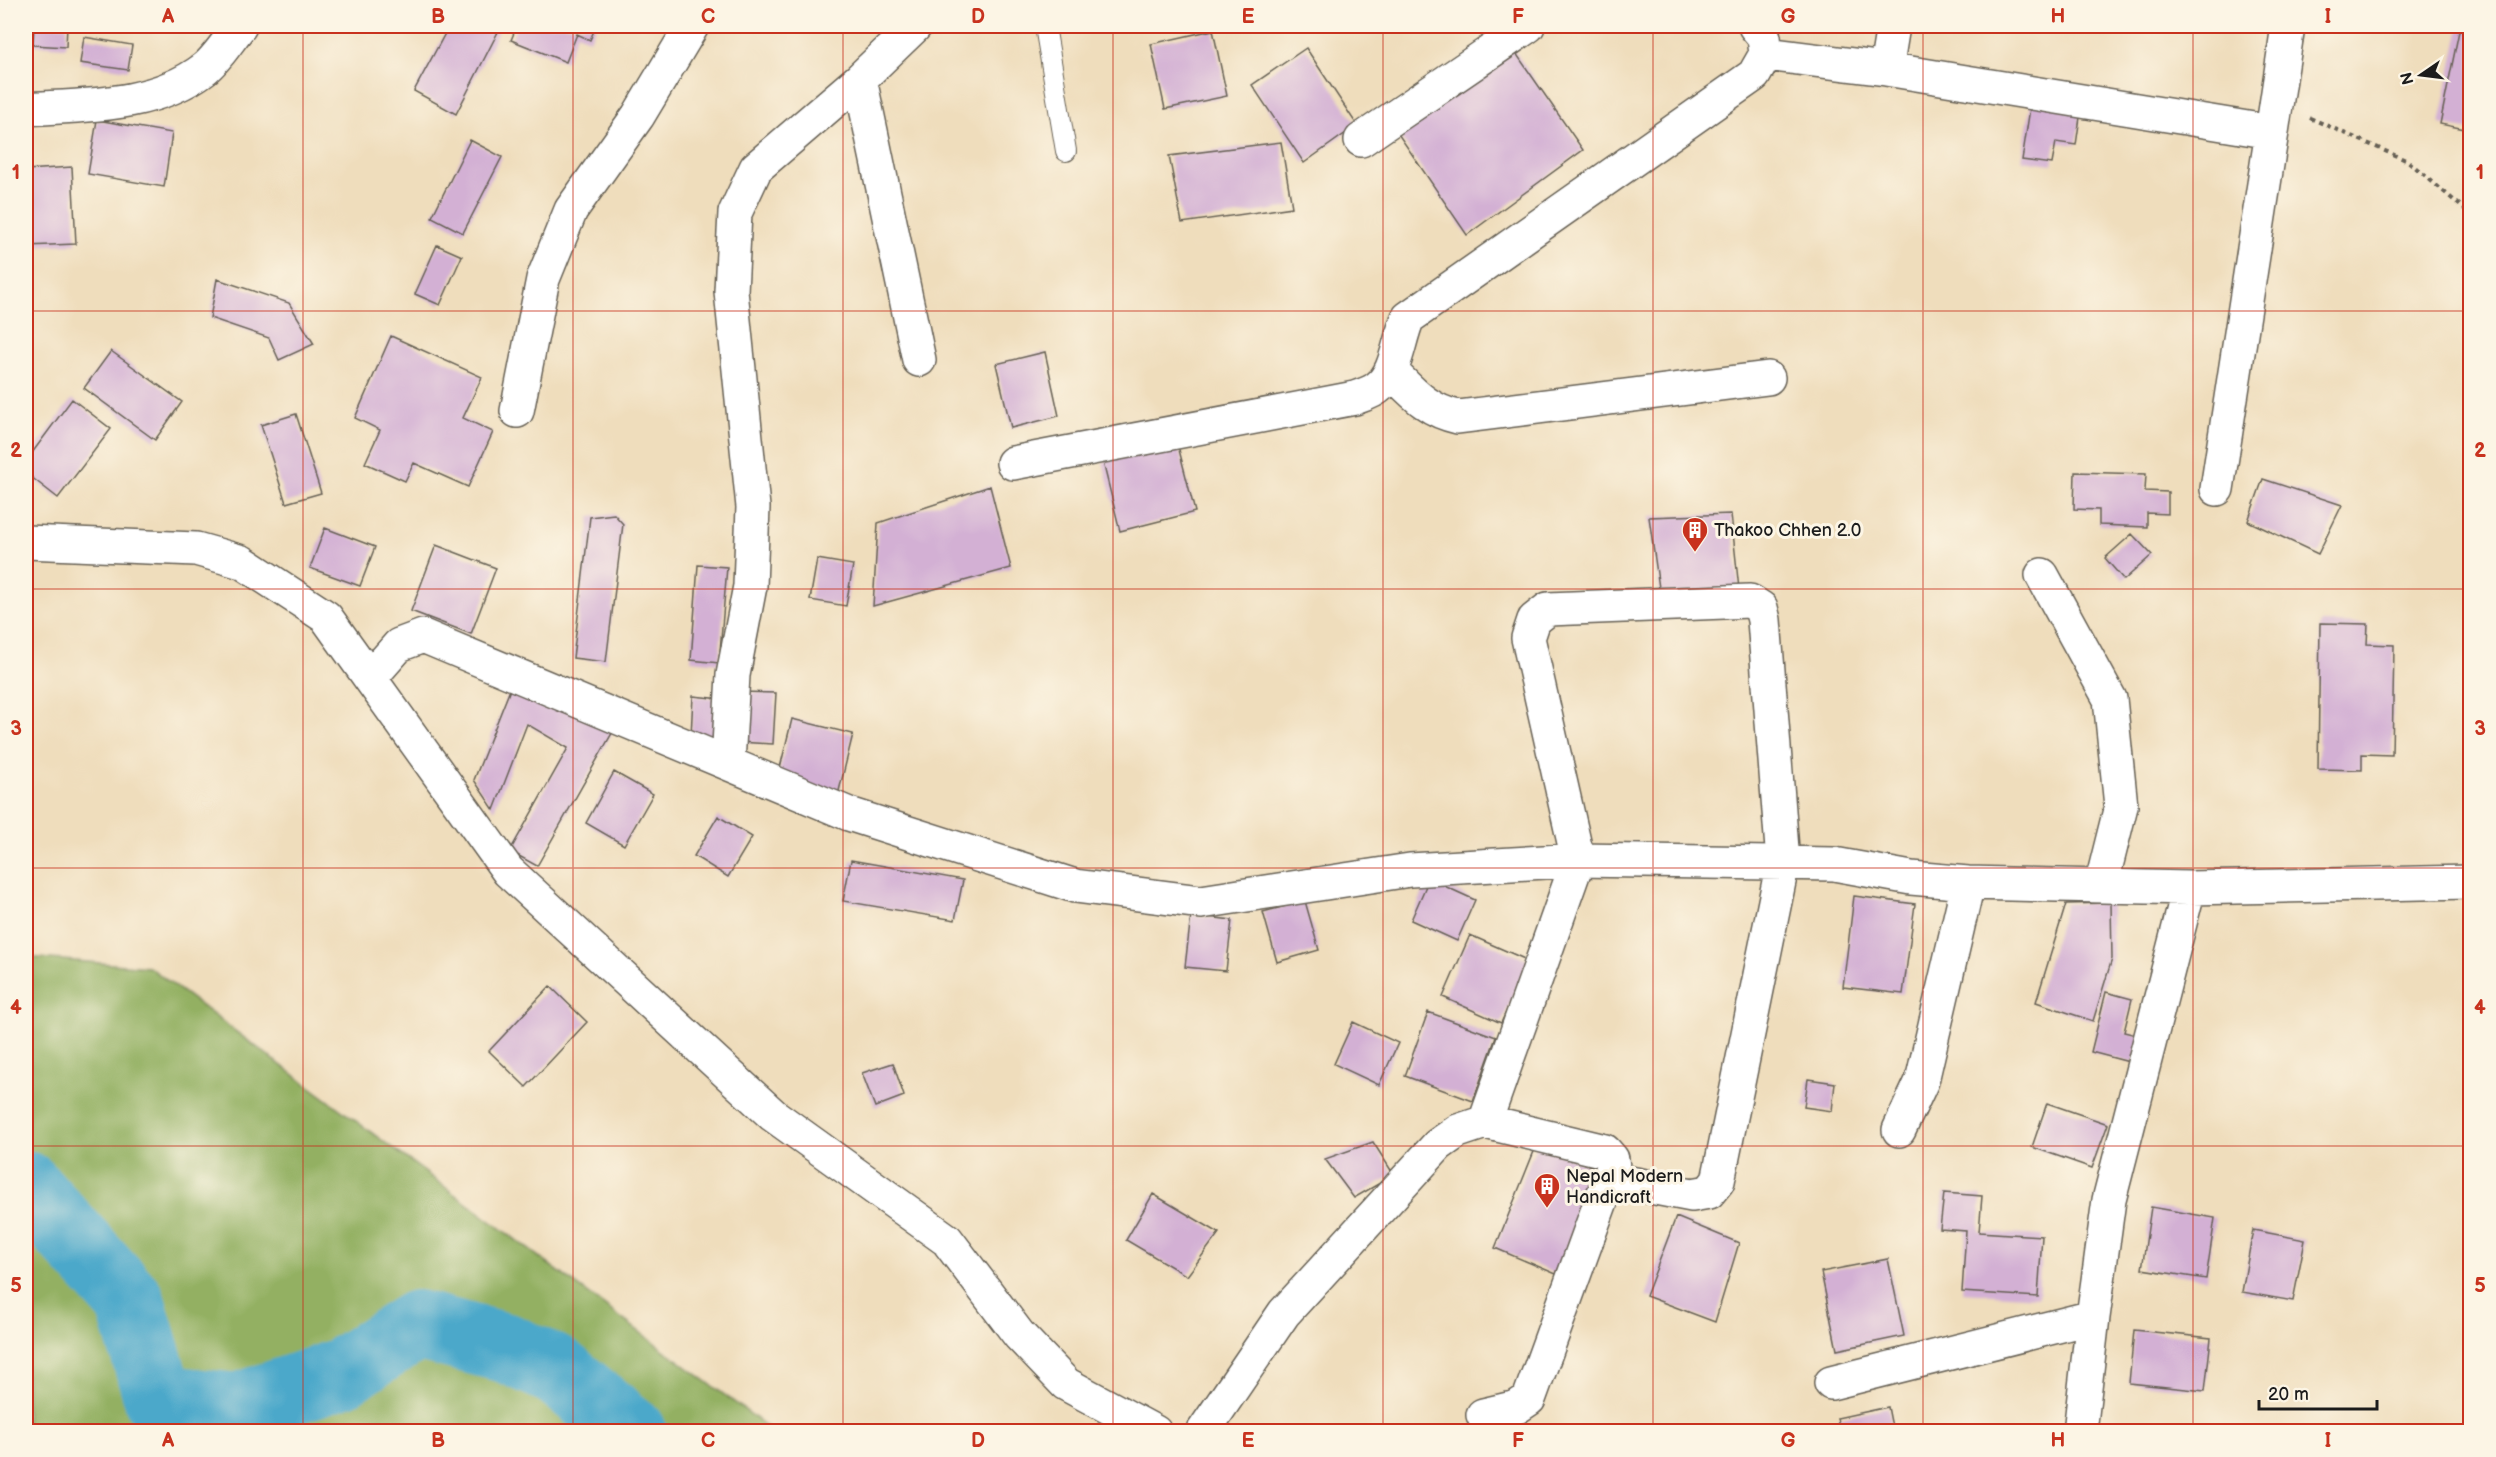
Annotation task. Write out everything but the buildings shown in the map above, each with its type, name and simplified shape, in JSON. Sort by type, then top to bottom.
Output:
[{"type":"street","points":[[26,109],[108,104],[171,90],[206,68],[240,26]]},
{"type":"street","points":[[517,411],[543,279],[571,210],[638,116],[692,26]]},
{"type":"street","points":[[728,763],[733,675],[750,586],[753,507],[731,291],[735,213],[756,168],[860,79],[915,26]]},
{"type":"street","points":[[1361,140],[1528,26]]},
{"type":"street","points":[[1886,69],[1893,26]]},
{"type":"street","points":[[2217,489],[2288,26]]},
{"type":"street","points":[[1013,463],[1355,398],[1377,388],[1392,372],[1399,338],[1407,318],[1754,75],[1760,40],[1886,69],[2274,117]]},
{"type":"street","points":[[860,79],[919,360]]},
{"type":"street","points":[[1392,372],[1424,405],[1443,414],[1458,417],[1768,378]]},
{"type":"street","points":[[26,542],[196,549],[242,562],[326,617],[508,871],[773,1115],[947,1240],[1019,1335],[1066,1384],[1155,1431]]},
{"type":"street","points":[[2042,575],[2110,699],[2121,806],[2101,886]]},
{"type":"street","points":[[1485,1122],[1578,860],[1528,638],[1534,620],[1548,609],[1750,601],[1761,608],[1764,620],[1783,862],[1718,1181],[1709,1192],[1692,1196],[1609,1179]]},
{"type":"street","points":[[370,678],[399,645],[423,636],[849,814],[1075,886],[1201,902],[1410,870],[1578,860],[1834,864],[1911,878],[1968,883],[2189,888],[2470,882]]},
{"type":"street","points":[[1899,1130],[1922,1081],[1968,883]]},
{"type":"street","points":[[2080,1431],[2092,1317],[2109,1200],[2189,888]]},
{"type":"street","points":[[1203,1431],[1284,1313],[1438,1145],[1458,1131],[1485,1122],[1605,1151],[1612,1159],[1613,1168],[1529,1399],[1517,1407],[1483,1415]]},
{"type":"street","points":[[1831,1383],[2092,1317]]},
{"type":"lane","points":[[1045,26],[1066,151]]},
{"type":"path","points":[[2274,117],[2408,161],[2470,214]]},
{"type":"green space","points":[[26,957],[149,967],[773,1431],[26,1431]]},
{"type":"waterway","points":[[26,1186],[130,1301],[159,1399],[238,1408],[341,1373],[417,1325],[506,1348],[557,1371],[632,1432]]},
{"type":"place","name":"Thakoo Chhen 2.0","points":[[1695,553]]},
{"type":"place","name":"Nepal Modern Handicraft","points":[[1547,1209]]}]
